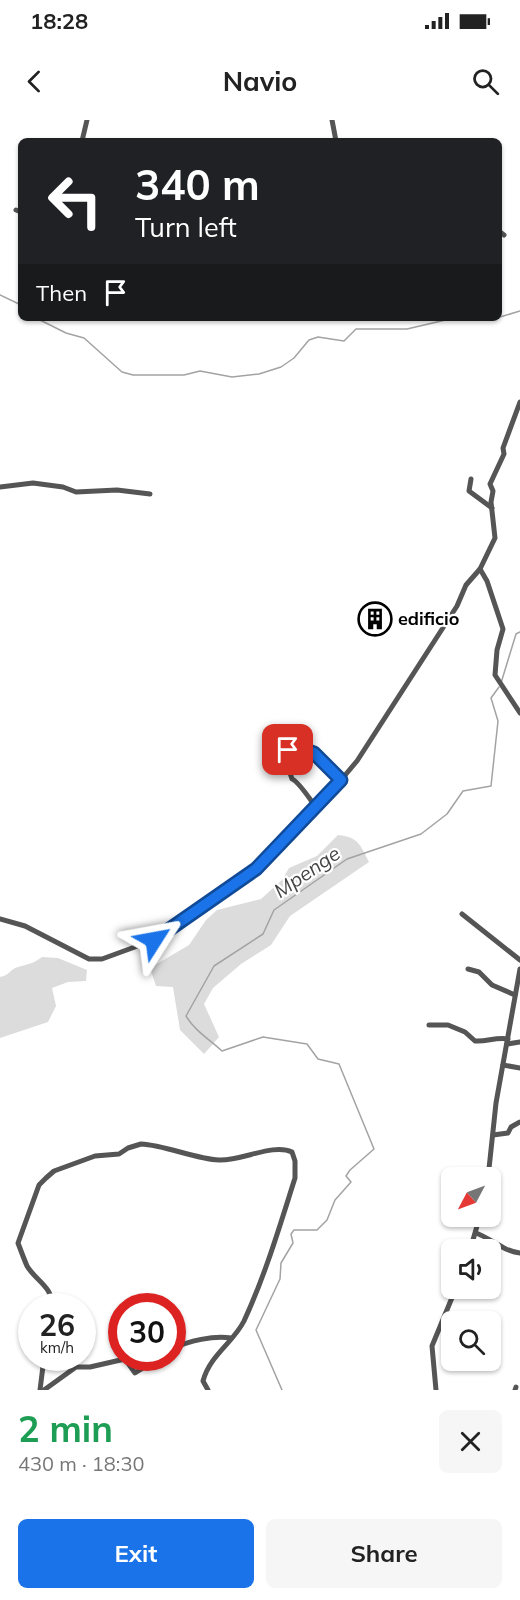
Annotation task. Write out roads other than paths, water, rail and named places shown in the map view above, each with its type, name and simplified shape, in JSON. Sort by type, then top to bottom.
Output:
[{"type":"street","points":[[83,138],[87,120]]},
{"type":"street","points":[[332,120],[335,138]]},
{"type":"street","points":[[0,919],[25,926],[88,959],[102,959],[154,940],[256,869],[357,761],[457,606],[466,585],[480,569],[495,538],[493,491],[490,484],[504,454],[502,448],[516,406],[520,402]]},
{"type":"street","points":[[471,479],[469,491],[492,508]]},
{"type":"street","points":[[0,487],[33,483],[63,487],[76,492],[117,490],[150,494]]},
{"type":"street","points":[[480,569],[488,581],[503,628],[497,650],[495,675],[520,713]]},
{"type":"street","points":[[282,750],[303,749],[314,753],[341,780]]},
{"type":"street","points":[[286,764],[292,779],[299,782],[303,793],[315,806]]},
{"type":"street","points":[[462,914],[520,960]]},
{"type":"street","points":[[468,969],[480,972],[492,985],[515,995]]},
{"type":"street","points":[[489,1167],[496,1102],[520,969]]},
{"type":"street","points":[[429,1025],[448,1025],[465,1032],[475,1041],[485,1042],[495,1037],[520,1042]]},
{"type":"street","points":[[503,1065],[520,1068]]},
{"type":"street","points":[[493,1135],[508,1133],[511,1126],[520,1122]]},
{"type":"street","points":[[50,1293],[28,1267],[18,1243],[39,1185],[54,1171],[95,1156],[119,1155],[128,1148],[141,1144],[219,1160],[247,1158],[285,1149],[294,1155],[295,1178],[258,1287],[239,1330],[208,1368],[203,1381],[208,1390]]},
{"type":"street","points":[[474,1239],[477,1227]]},
{"type":"street","points":[[476,1233],[493,1239],[509,1252],[520,1253]]},
{"type":"street","points":[[436,1390],[432,1346],[451,1299]]},
{"type":"street","points":[[186,1343],[218,1335],[231,1338]]},
{"type":"street","points":[[42,1390],[75,1367],[90,1367],[108,1363]]},
{"type":"street","points":[[42,1390],[43,1371]]},
{"type":"waterway","points":[[0,295],[18,304]]},
{"type":"waterway","points":[[502,316],[520,311]]},
{"type":"waterway","points":[[42,321],[66,333],[84,338],[122,372],[133,375],[184,375],[200,371],[232,377],[259,374],[281,367],[294,358],[309,340],[318,337],[344,341],[356,329],[407,329],[441,321]]},
{"type":"waterway","name":"Mpenge","points":[[501,683],[516,634],[520,632]]},
{"type":"waterway","name":"Mpenge","points":[[282,1390],[256,1330],[280,1279],[281,1263],[293,1243],[291,1234],[294,1230],[317,1230],[327,1220],[335,1200],[351,1182],[346,1176],[374,1149],[339,1064],[318,1059],[307,1044],[263,1037],[222,1051],[198,1031],[186,1016],[214,966],[263,934],[274,910],[347,859],[421,834],[447,814],[463,791],[491,786],[498,721],[491,698],[499,687]]},
{"type":"place","name":"edificio","points":[[375,619]]}]
